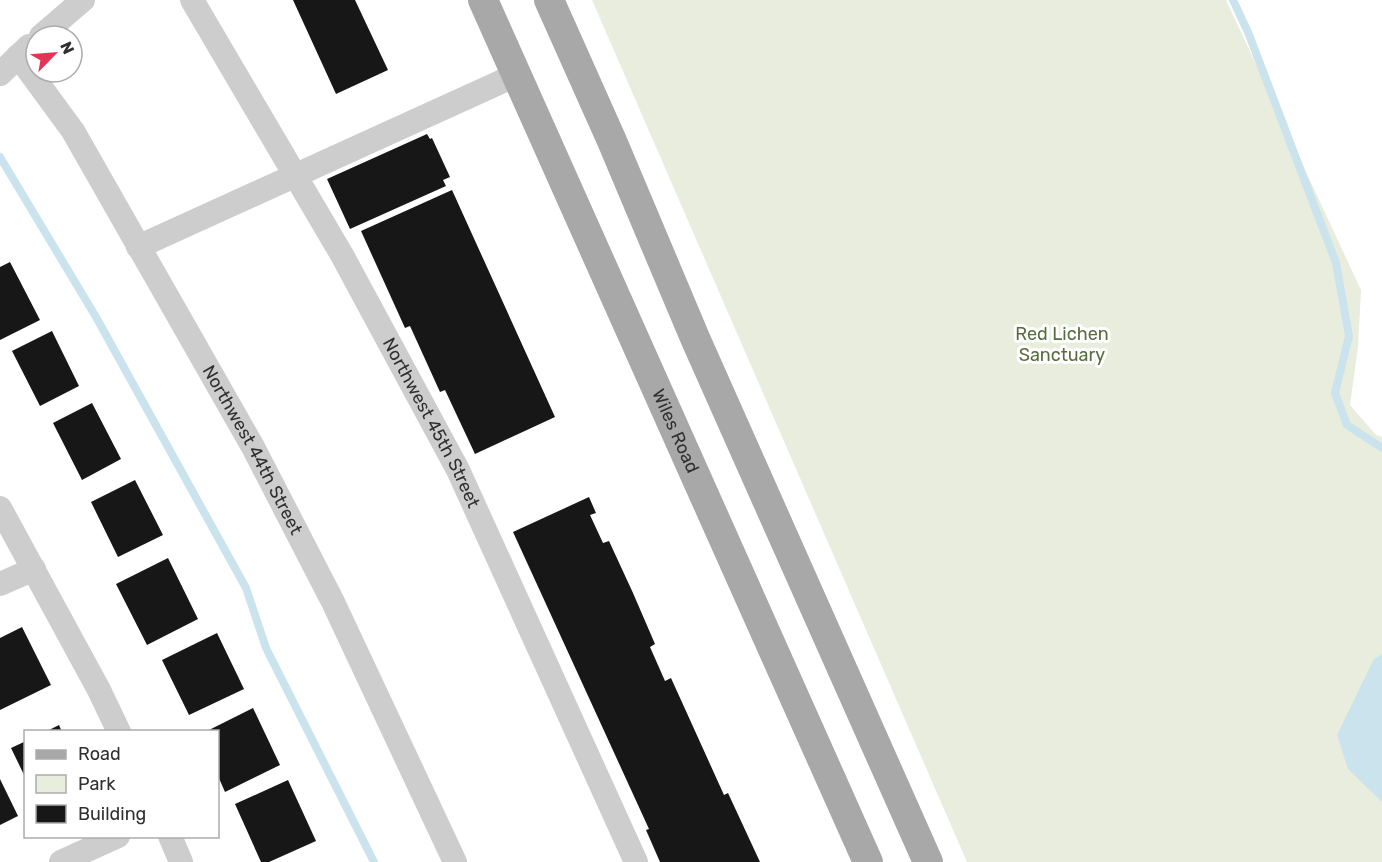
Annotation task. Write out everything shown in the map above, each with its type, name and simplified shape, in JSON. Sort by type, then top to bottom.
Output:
[{"type":"main road","name":"Wiles Road","points":[[483,0],[868,862]]},
{"type":"main road","points":[[549,0],[612,141],[695,338],[928,862]]},
{"type":"street","points":[[55,24],[84,0]]},
{"type":"street","name":"Northwest 45th Street","points":[[192,0],[342,255],[470,494],[636,862]]},
{"type":"street","points":[[0,74],[24,51]]},
{"type":"street","name":"Northwest 44th Street","points":[[18,56],[73,131],[253,447],[333,602],[455,862]]},
{"type":"street","points":[[138,247],[516,75]]},
{"type":"street","points":[[0,508],[118,730]]},
{"type":"street","points":[[0,584],[34,569]]},
{"type":"street","points":[[60,862],[116,838]]},
{"type":"street","points":[[170,838],[181,862]]},
{"type":"green space","name":"Red Lichen Sanctuary","points":[[592,0],[1226,0],[1361,290],[1358,347],[1350,405],[1376,435],[1382,437],[1382,862],[967,862]]},
{"type":"water","points":[[1382,654],[1381,801],[1348,769],[1337,735],[1374,659]]},
{"type":"building","points":[[293,0],[355,0],[388,70],[336,94]]},
{"type":"building","points":[[427,134],[430,139],[432,138],[450,177],[443,180],[446,186],[350,229],[327,179]]},
{"type":"building","points":[[452,190],[555,417],[475,454],[445,390],[440,392],[410,326],[405,328],[361,231]]},
{"type":"building","points":[[10,262],[40,320],[0,340],[0,267]]},
{"type":"building","points":[[52,331],[79,386],[40,406],[12,351]]},
{"type":"building","points":[[92,403],[121,459],[82,480],[53,423]]},
{"type":"building","points":[[135,480],[163,535],[118,557],[91,502]]},
{"type":"building","points":[[589,497],[596,513],[590,515],[603,543],[609,541],[633,593],[655,644],[650,647],[665,681],[671,678],[724,795],[728,793],[760,862],[660,862],[646,830],[649,829],[513,532]]},
{"type":"building","points":[[168,558],[198,619],[147,645],[116,584]]},
{"type":"building","points":[[22,627],[51,685],[0,710],[0,638]]},
{"type":"building","points":[[217,633],[244,689],[189,715],[162,660]]},
{"type":"building","points":[[253,708],[280,765],[225,792],[219,778],[219,730],[209,730]]},
{"type":"building","points":[[59,725],[61,730],[49,730]]},
{"type":"building","points":[[24,742],[24,775],[11,748]]},
{"type":"building","points":[[0,779],[18,816],[0,825]]},
{"type":"building","points":[[288,780],[316,841],[269,862],[261,862],[235,804]]},
{"type":"waterway","points":[[1233,0],[1248,32],[1336,263],[1349,336],[1335,393],[1347,425],[1382,448]]},
{"type":"waterway","points":[[0,157],[96,317],[246,588],[266,648],[374,862]]}]
